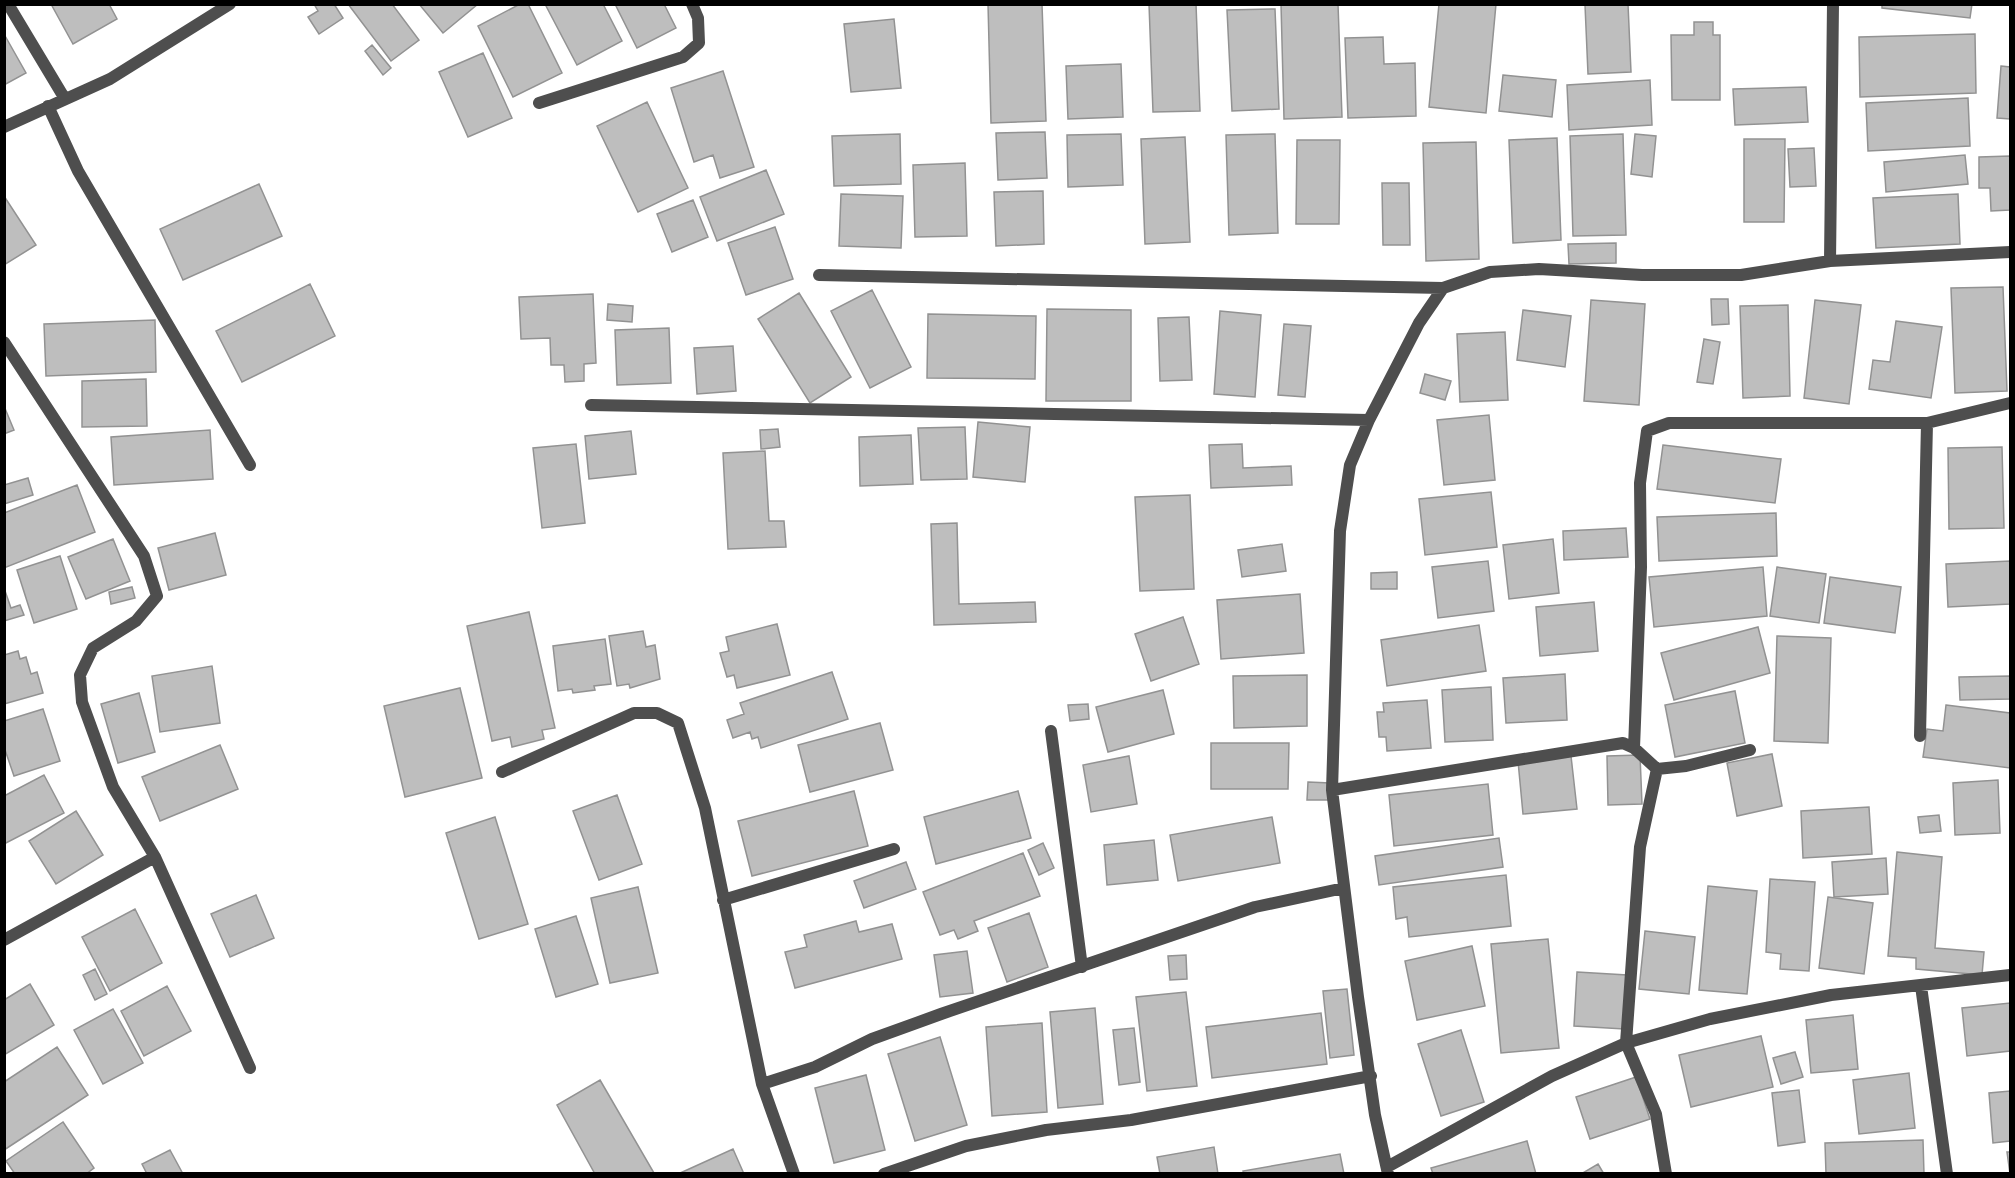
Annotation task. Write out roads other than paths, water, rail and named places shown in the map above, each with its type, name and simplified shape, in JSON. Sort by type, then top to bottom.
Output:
[{"type":"street","points":[[8,4],[65,99]]},
{"type":"street","points":[[4,127],[110,79],[230,4]]},
{"type":"street","points":[[539,103],[683,57],[699,43],[698,18],[692,4]]},
{"type":"street","points":[[1830,261],[1833,4]]},
{"type":"street","points":[[48,106],[78,171],[250,465]]},
{"type":"street","points":[[819,275],[1443,288],[1490,272],[1539,269],[1642,275],[1741,274],[1830,261],[2010,252]]},
{"type":"street","points":[[1443,288],[1419,323],[1369,420],[1350,465],[1340,531],[1332,790],[1375,1115],[1388,1170],[1552,1076],[1626,1043],[1710,1018],[1831,995],[2010,975]]},
{"type":"street","points":[[4,342],[144,556],[157,596],[136,621],[93,648],[80,675],[82,702],[113,787],[155,857],[250,1068]]},
{"type":"street","points":[[1634,748],[1641,567],[1640,483],[1647,431],[1669,423],[1927,423],[2010,403]]},
{"type":"street","points":[[591,405],[1369,420]]},
{"type":"street","points":[[1920,736],[1927,423]]},
{"type":"street","points":[[502,772],[634,712],[657,713],[678,723],[705,808],[762,1084],[794,1173]]},
{"type":"street","points":[[1051,731],[1082,967]]},
{"type":"street","points":[[1332,790],[1623,743],[1634,748],[1657,769],[1686,766],[1750,750]]},
{"type":"street","points":[[1657,769],[1640,847],[1626,1043],[1656,1114],[1666,1173]]},
{"type":"street","points":[[723,900],[894,849]]},
{"type":"street","points":[[4,940],[155,857]]},
{"type":"street","points":[[762,1084],[815,1067],[882,1035],[1255,907],[1344,888]]},
{"type":"street","points":[[1921,986],[1947,1173]]},
{"type":"street","points":[[884,1173],[966,1146],[1046,1130],[1131,1120],[1371,1076]]}]
